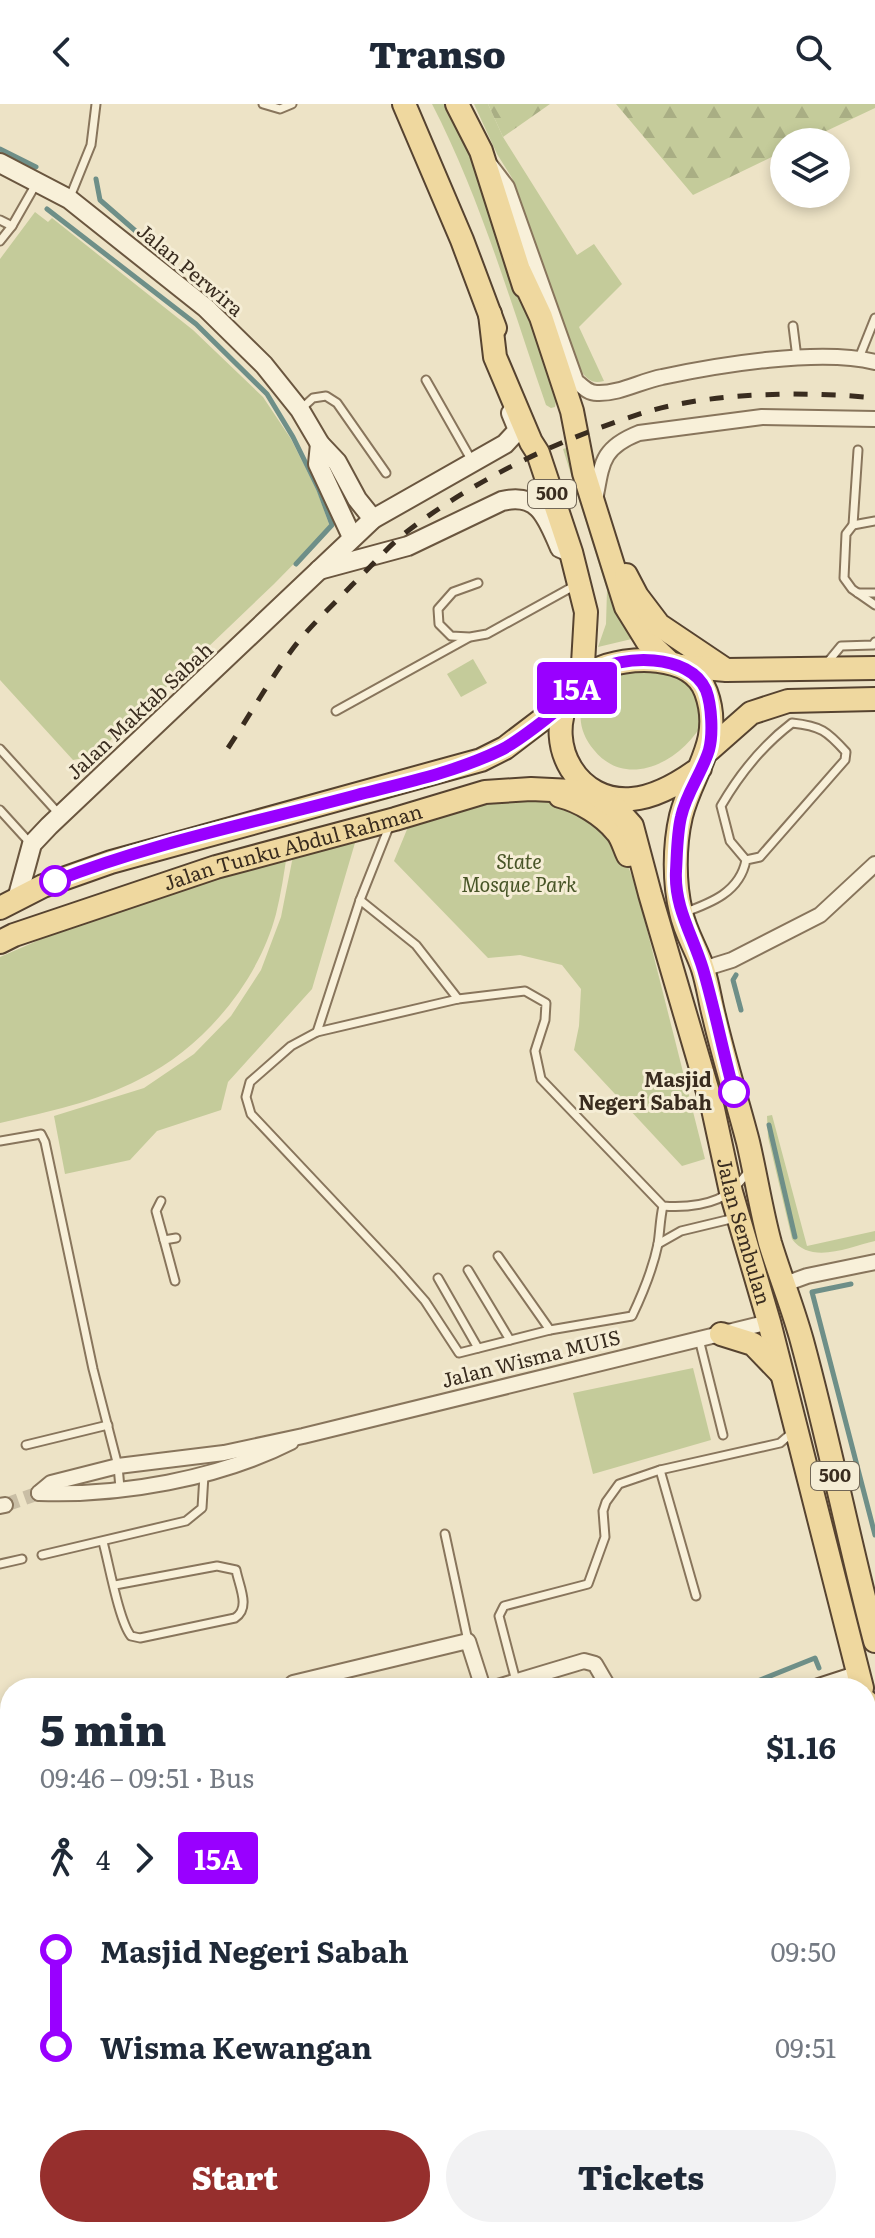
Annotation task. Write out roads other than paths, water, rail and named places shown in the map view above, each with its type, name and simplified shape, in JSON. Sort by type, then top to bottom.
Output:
[{"type":"main road","name":"500","points":[[404,104],[462,240],[532,426],[571,552],[586,612],[582,681]]},
{"type":"main road","name":"500","points":[[457,104],[481,151],[561,415],[576,438],[626,607],[647,641],[674,664],[697,677],[706,690],[711,730],[704,759]]},
{"type":"main road","name":"500","points":[[490,314],[495,357],[538,453]]},
{"type":"main road","points":[[604,536],[637,596],[659,625],[726,670]]},
{"type":"main road","name":"500","points":[[593,792],[574,776],[563,753],[561,724],[568,700],[582,681],[596,670],[631,661],[674,664]]},
{"type":"main road","points":[[674,664],[726,670],[875,668]]},
{"type":"main road","points":[[593,792],[610,798],[631,799],[671,786],[751,713],[788,701],[875,699]]},
{"type":"main road","name":"Jalan Tunku Abdul Rahman","points":[[8,904],[68,876],[111,862],[481,760],[505,748],[568,700]]},
{"type":"main road","name":"Jalan Sembulan","points":[[704,759],[680,818],[676,876],[681,914],[703,969],[748,1143],[770,1244],[803,1343],[864,1678]]},
{"type":"main road","name":"500","points":[[531,789],[570,798],[618,832],[635,873],[653,904]]},
{"type":"main road","name":"Jalan Tunku Abdul Rahman","points":[[0,942],[216,867],[485,792],[531,789],[593,792]]},
{"type":"main road","name":"Jalan Sembulan","points":[[593,792],[615,807],[632,826],[713,1109],[731,1192],[769,1322],[796,1430],[875,1640]]},
{"type":"main road","points":[[653,904],[679,960],[703,969]]},
{"type":"main road","points":[[770,1244],[769,1260],[777,1299],[769,1322],[803,1343]]},
{"type":"main road","points":[[710,1336],[753,1344],[763,1351],[784,1377]]},
{"type":"main road","points":[[796,1430],[806,1416],[814,1393]]},
{"type":"main road","points":[[866,1678],[875,1640]]},
{"type":"street","points":[[481,151],[507,187],[576,381],[593,393],[609,393],[645,380],[693,370],[797,358],[859,358],[875,362]]},
{"type":"street","name":"Jalan Perwira","points":[[0,163],[69,199],[206,308],[264,365],[300,410],[373,519]]},
{"type":"street","name":"Jalan Maktab Sabah","points":[[32,844],[373,519],[505,444],[518,430],[495,357]]},
{"type":"street","points":[[594,505],[608,451],[621,440],[639,433],[762,417],[875,419]]},
{"type":"street","name":"Jalan Perwira","points":[[320,444],[318,464],[352,537]]},
{"type":"street","name":"Jalan Maktab Sabah","points":[[319,570],[398,549],[502,501],[516,498],[526,499],[535,505],[545,515],[560,548],[571,552]]},
{"type":"street","points":[[352,537],[398,549]]},
{"type":"street","points":[[8,904],[32,844]]},
{"type":"street","points":[[703,969],[732,960],[807,923],[873,869]]},
{"type":"street","points":[[785,1284],[807,1276],[875,1262]]},
{"type":"street","name":"Jalan Wisma MUIS","points":[[303,1436],[769,1322]]},
{"type":"street","points":[[303,1436],[239,1465],[204,1473],[84,1494],[39,1493],[51,1483],[118,1466],[224,1453],[303,1436]]},
{"type":"street","points":[[314,1678],[468,1641],[480,1678]]},
{"type":"street","points":[[526,1678],[584,1661],[595,1664],[603,1678]]},
{"type":"lane","points":[[69,199],[91,145],[96,104]]},
{"type":"lane","points":[[263,104],[280,109],[292,104]]},
{"type":"lane","points":[[0,241],[37,182]]},
{"type":"lane","points":[[0,220],[12,226]]},
{"type":"lane","points":[[859,358],[875,318]]},
{"type":"lane","points":[[793,326],[797,358]]},
{"type":"lane","points":[[426,380],[473,463]]},
{"type":"lane","points":[[300,410],[313,398],[326,396],[337,403],[386,473]]},
{"type":"lane","points":[[858,450],[853,525],[846,534],[844,578],[847,584],[875,605]]},
{"type":"lane","points":[[853,525],[875,521]]},
{"type":"lane","points":[[478,583],[453,592],[438,609],[439,624],[451,636],[487,634],[580,583]]},
{"type":"lane","points":[[858,593],[875,593]]},
{"type":"lane","points":[[336,711],[470,637]]},
{"type":"lane","points":[[823,668],[841,646],[873,645],[875,642]]},
{"type":"lane","points":[[681,914],[726,894],[744,872],[746,860],[730,841],[721,806],[733,786],[774,737],[792,723],[816,726],[830,734],[846,752],[845,760],[760,857],[746,860]]},
{"type":"lane","points":[[0,749],[67,810]]},
{"type":"lane","points":[[0,811],[32,844]]},
{"type":"lane","points":[[317,1032],[360,900],[386,831],[395,819]]},
{"type":"lane","points":[[360,900],[416,945],[458,999]]},
{"type":"lane","points":[[663,1206],[658,1244],[632,1316],[550,1330],[459,1353],[425,1301],[369,1237],[251,1114],[246,1097],[250,1082],[291,1046],[317,1032],[458,999],[525,991],[546,1003],[545,1020],[535,1051],[541,1079],[663,1206],[681,1207],[718,1199],[731,1192],[750,1170],[745,1148],[748,1143]]},
{"type":"lane","points":[[0,1141],[41,1134],[45,1142],[93,1369],[118,1466],[120,1488]]},
{"type":"lane","points":[[161,1201],[156,1211],[175,1281]]},
{"type":"lane","points":[[658,1244],[681,1231],[739,1217]]},
{"type":"lane","points":[[164,1240],[176,1238]]},
{"type":"lane","points":[[498,1256],[550,1330]]},
{"type":"lane","points":[[468,1270],[510,1340]]},
{"type":"lane","points":[[438,1278],[478,1348]]},
{"type":"lane","points":[[710,1336],[723,1435]]},
{"type":"lane","points":[[26,1445],[108,1425]]},
{"type":"lane","points":[[515,1678],[499,1616],[504,1606],[588,1584],[605,1537],[603,1511],[619,1484],[660,1470],[780,1443],[796,1430]]},
{"type":"lane","points":[[660,1470],[696,1596]]},
{"type":"lane","points":[[42,1555],[186,1521],[202,1508],[204,1473]]},
{"type":"lane","points":[[445,1534],[468,1641]]},
{"type":"lane","points":[[103,1542],[126,1629],[136,1638],[235,1618],[244,1608],[236,1570],[229,1566],[115,1585]]},
{"type":"lane","points":[[0,1564],[22,1559]]},
{"type":"waterway","points":[[0,149],[36,167]]},
{"type":"waterway","points":[[96,179],[100,200],[154,247]]},
{"type":"waterway","points":[[47,209],[196,324],[267,394],[293,437],[332,525],[296,564]]},
{"type":"waterway","points":[[736,975],[733,980],[741,1010]]},
{"type":"waterway","points":[[769,1125],[795,1237]]},
{"type":"waterway","points":[[851,1284],[812,1292],[875,1535]]},
{"type":"waterway","points":[[765,1678],[815,1658],[819,1668]]},
{"type":"tunnel","points":[[5,1505],[39,1493]]},
{"type":"railway","points":[[228,748],[285,659],[322,615],[401,536],[493,476],[583,434],[672,405],[760,395],[820,394],[875,398]]},
{"type":"place","name":"Masjid Negeri Sabah","points":[[734,1092]]},
{"type":"park label","name":"State Mosque Park","points":[[519,874]]}]
